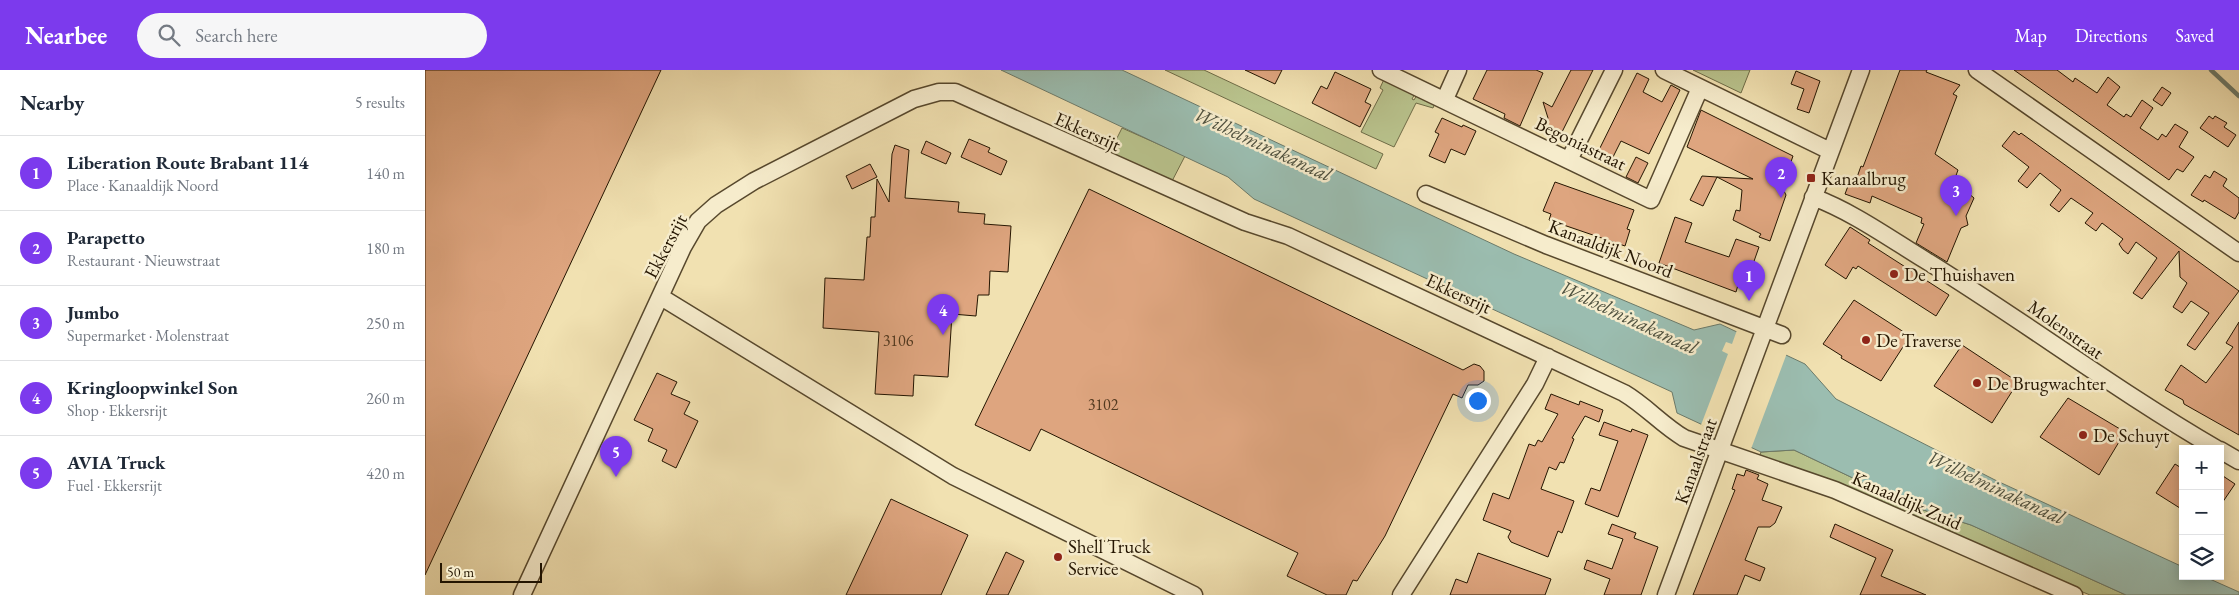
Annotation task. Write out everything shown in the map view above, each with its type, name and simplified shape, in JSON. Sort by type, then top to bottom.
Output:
[{"type":"street","name":"Begoniastraat","points":[[1381,70],[1445,99],[1651,200],[1700,88]]},
{"type":"street","points":[[1445,99],[1458,70]]},
{"type":"street","points":[[1569,160],[1614,70]]},
{"type":"street","points":[[1664,70],[1829,151]]},
{"type":"street","name":"Kanaalstraat","points":[[1666,595],[1829,151],[1861,70]]},
{"type":"street","points":[[1988,73],[2239,253]]},
{"type":"street","name":"Ekkersrijt","points":[[522,595],[683,247],[698,221],[716,205],[754,180],[914,99],[939,92],[955,92],[1245,222],[1288,236],[1632,398],[1665,426],[1684,438],[1722,443]]},
{"type":"street","name":"Kanaaldijk Noord","points":[[1426,194],[1763,334],[1782,335]]},
{"type":"street","name":"Molenstraat","points":[[1813,197],[1839,208],[1962,283],[2125,393],[2211,445]]},
{"type":"street","name":"Ekkersrijt","points":[[661,297],[953,476],[1194,595]]},
{"type":"street","points":[[1401,595],[1535,384],[1548,357]]},
{"type":"street","name":"Kanaaldijk Zuid","points":[[1722,443],[1835,490],[2074,595]]},
{"type":"street","name":"Molenstraat","points":[[2224,453],[2239,461]]},
{"type":"green space","points":[[1165,70],[1204,70],[1383,154],[1376,169]]},
{"type":"green space","points":[[1693,70],[1750,70],[1741,93]]},
{"type":"green space","points":[[1385,77],[1416,92],[1412,99],[1414,100],[1418,93],[1436,101],[1433,108],[1416,103],[1394,147],[1361,132],[1383,90],[1380,88]]},
{"type":"green space","points":[[1122,128],[1185,156],[1170,185],[1108,156]]},
{"type":"green space","points":[[1794,450],[1914,507],[1971,525],[2126,595],[2090,595],[1758,459],[1761,452]]},
{"type":"water","name":"Wilhelminakanaal","points":[[1001,70],[1122,70],[1514,254],[1694,330],[1720,324],[1805,364],[1836,399],[1995,480],[2179,565],[2179,580],[2212,580],[2239,592],[2239,595],[2126,595],[1971,525],[1914,507],[1794,450],[1761,452],[1677,413],[1672,392],[1254,199],[1228,177]]},
{"type":"pier","points":[[1737,330],[1787,353],[1751,449],[1701,425],[1728,354],[1722,351],[1726,342],[1732,344]]},
{"type":"building","points":[[425,70],[661,70],[425,575]]},
{"type":"building","points":[[1245,70],[1282,70],[1275,84]]},
{"type":"building","points":[[1487,70],[1536,70],[1543,73],[1520,126],[1504,118],[1505,114],[1473,99]]},
{"type":"building","points":[[1571,70],[1593,70],[1558,140],[1544,133],[1547,129],[1543,127],[1548,118],[1543,102],[1552,107]]},
{"type":"building","points":[[1900,70],[1927,70],[1926,72],[1960,85],[1953,94],[1957,96],[1935,154],[1958,170],[1954,181],[1974,198],[1966,216],[1968,225],[1961,228],[1947,262],[1916,243],[1924,224],[1921,223],[1922,218],[1872,196],[1870,203],[1845,194],[1851,178],[1856,180],[1861,166],[1863,167]]},
{"type":"building","points":[[2014,70],[2057,70],[2073,82],[2075,78],[2097,93],[2108,77],[2120,87],[2107,105],[2124,117],[2126,114],[2131,117],[2142,100],[2153,108],[2140,128],[2158,140],[2162,134],[2166,137],[2175,124],[2188,132],[2179,147],[2194,157],[2183,172],[2177,169],[2169,180]]},
{"type":"building","points":[[1796,71],[1820,81],[1809,113],[1797,109],[1804,89],[1791,84]]},
{"type":"building","points":[[1335,72],[1371,89],[1365,102],[1371,105],[1360,127],[1312,103],[1321,86],[1327,89]]},
{"type":"building","points":[[1637,73],[1649,79],[1643,92],[1662,102],[1671,85],[1680,90],[1649,154],[1621,141],[1609,165],[1595,158]]},
{"type":"building","points":[[2162,87],[2171,93],[2162,106],[2153,100]]},
{"type":"building","points":[[1701,110],[1793,156],[1782,187],[1786,195],[1770,241],[1759,237],[1761,234],[1733,220],[1736,210],[1740,211],[1742,190],[1717,177],[1753,179],[1687,147]]},
{"type":"building","points":[[2209,116],[2213,119],[2215,116],[2227,123],[2224,127],[2236,135],[2228,147],[2200,128]]},
{"type":"building","points":[[1442,118],[1476,131],[1465,155],[1451,149],[1445,163],[1429,156],[1439,134],[1435,132]]},
{"type":"building","points":[[2014,131],[2019,135],[2021,133],[2239,291],[2195,350],[2187,345],[2209,313],[2191,301],[2182,313],[2173,307],[2187,283],[2180,277],[2179,251],[2142,299],[2133,293],[2157,258],[2136,242],[2128,254],[2119,244],[2123,239],[2102,223],[2096,231],[2085,223],[2093,213],[2071,198],[2059,212],[2050,205],[2061,190],[2040,173],[2027,188],[2018,181],[2029,167],[2002,146]]},
{"type":"building","points":[[969,139],[990,148],[988,152],[1007,161],[1001,175],[961,157]]},
{"type":"building","points":[[926,141],[951,153],[946,164],[921,153]]},
{"type":"building","points":[[895,145],[909,150],[905,198],[959,202],[958,212],[985,214],[984,224],[1011,226],[1008,272],[990,271],[989,295],[978,295],[976,316],[952,314],[948,377],[914,375],[913,396],[875,394],[879,332],[823,328],[825,278],[864,280],[867,237],[870,237],[871,217],[875,217],[877,179],[889,202],[892,154]]},
{"type":"building","points":[[1636,157],[1648,163],[1638,183],[1626,177]]},
{"type":"building","points":[[870,164],[877,177],[852,189],[846,176]]},
{"type":"building","points":[[2214,171],[2227,179],[2223,186],[2239,198],[2239,212],[2235,219],[2204,200],[2203,202],[2191,195],[2205,175],[2210,178]]},
{"type":"building","points":[[1702,176],[1717,177],[1703,206],[1690,200]]},
{"type":"building","points":[[1555,182],[1634,210],[1627,229],[1630,230],[1625,246],[1549,220],[1551,214],[1543,211]]},
{"type":"building","points":[[1089,189],[1463,370],[1474,364],[1480,366],[1484,371],[1484,381],[1478,385],[1468,385],[1462,398],[1453,394],[1385,536],[1357,581],[1353,580],[1346,595],[1327,595],[1287,576],[1298,553],[1041,429],[1030,451],[975,425]]},
{"type":"building","points":[[1675,217],[1692,223],[1685,242],[1729,257],[1736,239],[1759,247],[1745,287],[1738,285],[1736,292],[1659,263]]},
{"type":"building","name":"De Thuishaven","points":[[1850,227],[1870,240],[1868,243],[1949,295],[1936,316],[1858,266],[1856,269],[1853,267],[1846,279],[1825,265]]},
{"type":"building","name":"De Traverse","points":[[1854,300],[1910,336],[1881,381],[1841,358],[1842,356],[1823,344]]},
{"type":"building","points":[[2239,322],[2239,435],[2184,404],[2183,400],[2165,390],[2181,365],[2206,383],[2233,347],[2226,343]]},
{"type":"building","name":"De Brugwachter","points":[[1962,345],[2018,382],[1992,423],[1934,386]]},
{"type":"building","points":[[657,373],[677,382],[671,394],[690,402],[684,414],[698,421],[676,468],[662,461],[667,450],[648,441],[653,429],[634,420]]},
{"type":"building","points":[[1551,394],[1579,405],[1580,401],[1603,410],[1599,422],[1585,416],[1572,438],[1574,439],[1564,463],[1560,462],[1556,470],[1549,467],[1541,489],[1574,501],[1562,533],[1558,531],[1548,557],[1511,542],[1508,537],[1511,531],[1483,520],[1493,493],[1509,499],[1529,444],[1535,446],[1538,440],[1542,442],[1558,414],[1545,409]]},
{"type":"building","name":"De Schuyt","points":[[2068,398],[2125,432],[2099,475],[2040,437]]},
{"type":"building","points":[[1604,422],[1631,432],[1632,429],[1648,435],[1618,517],[1585,504],[1591,488],[1600,491],[1618,441],[1599,435]]},
{"type":"building","points":[[2175,464],[2179,466],[2179,507],[2156,493]]},
{"type":"building","points":[[1746,470],[1759,475],[1757,479],[1768,484],[1762,500],[1782,507],[1775,523],[1770,527],[1758,527],[1745,560],[1765,568],[1760,581],[1745,575],[1737,595],[1693,595],[1735,490],[1732,489],[1737,474],[1744,476]]},
{"type":"building","points":[[2224,477],[2235,484],[2224,500]]},
{"type":"building","points":[[891,499],[968,535],[941,595],[846,595]]},
{"type":"building","points":[[1612,524],[1636,533],[1634,538],[1658,547],[1641,595],[1604,595],[1610,579],[1584,569],[1587,560],[1612,569],[1623,539],[1608,534]]},
{"type":"building","points":[[1835,524],[1893,550],[1881,576],[1926,595],[1860,595],[1876,558],[1830,537]]},
{"type":"building","points":[[1006,552],[1024,561],[1008,595],[986,595]]},
{"type":"building","points":[[1478,553],[1551,579],[1545,595],[1450,595],[1456,579],[1467,583]]},
{"type":"waterway","points":[[2211,70],[2239,96]]},
{"type":"place","name":"Kanaalbrug","points":[[1811,178]]},
{"type":"place","name":"Parapetto","points":[[1781,198]]},
{"type":"place","name":"Jumbo","points":[[1956,216]]},
{"type":"place","name":"De Thuishaven","points":[[1894,274]]},
{"type":"place","name":"Liberation Route Brabant 114","points":[[1749,301]]},
{"type":"place","name":"Kringloopwinkel Son","points":[[943,335]]},
{"type":"place","name":"De Traverse","points":[[1866,340]]},
{"type":"place","name":"De Brugwachter","points":[[1977,383]]},
{"type":"place","name":"De Schuyt","points":[[2083,435]]},
{"type":"place","name":"AVIA Truck","points":[[616,477]]},
{"type":"place","name":"Shell Truck Service","points":[[1058,557]]}]
